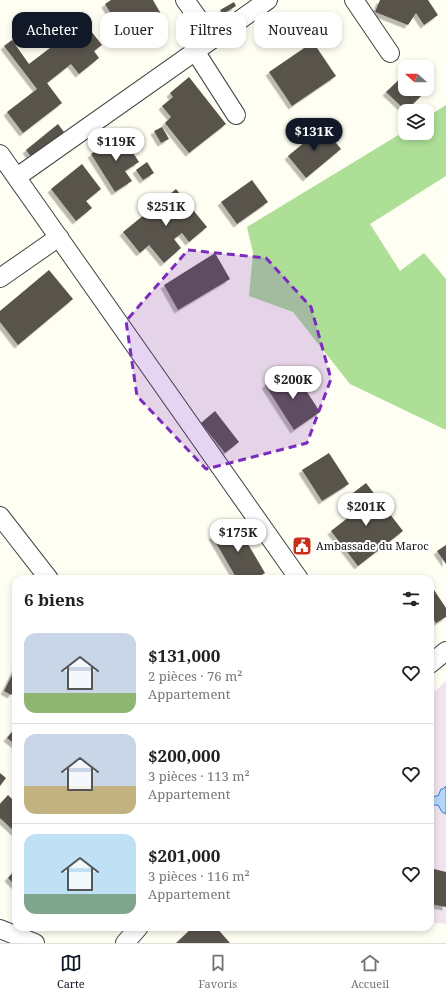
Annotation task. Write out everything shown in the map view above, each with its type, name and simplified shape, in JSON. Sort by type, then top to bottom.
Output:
[{"type":"street","points":[[186,0],[194,12]]},
{"type":"street","points":[[246,16],[268,0]]},
{"type":"street","points":[[354,0],[390,53]]},
{"type":"street","points":[[17,177],[201,48]]},
{"type":"street","points":[[195,52],[236,115]]},
{"type":"street","points":[[0,154],[296,575]]},
{"type":"street","points":[[0,278],[59,237]]},
{"type":"street","points":[[0,516],[46,575]]},
{"type":"street","points":[[434,661],[446,652]]},
{"type":"street","points":[[0,929],[35,943]]},
{"type":"street","points":[[125,943],[136,931]]},
{"type":"highlighted area","points":[[188,250],[266,258],[311,307],[331,379],[307,443],[206,469],[137,396],[126,321]]},
{"type":"shaded area","points":[[446,681],[446,924],[434,922],[434,692]]},
{"type":"green space","points":[[446,105],[446,176],[370,224],[400,271],[424,253],[446,279],[446,430],[350,384],[293,312],[249,296],[253,253],[247,227],[398,135],[398,140],[434,140],[434,113]]},
{"type":"water","points":[[446,786],[446,814],[442,812],[438,805],[434,805],[434,797],[438,796],[441,789]]},
{"type":"building","points":[[111,0],[153,0],[160,12],[110,12],[105,4]]},
{"type":"building","points":[[380,0],[428,0],[438,15],[424,25],[416,13],[408,25],[375,12]]},
{"type":"building","points":[[234,2],[236,6],[226,12],[222,12],[220,10]]},
{"type":"building","points":[[92,32],[100,42],[100,46],[94,51],[99,58],[79,74],[71,64],[47,83],[62,103],[23,133],[7,112],[37,89],[4,46],[12,40],[12,48],[18,48],[29,64],[50,48],[92,48]]},
{"type":"building","points":[[304,48],[317,48],[336,76],[292,106],[269,72]]},
{"type":"building","points":[[189,77],[226,124],[189,153],[165,123],[171,117],[162,106],[173,97],[170,93]]},
{"type":"building","points":[[398,81],[398,96],[421,96],[413,104],[399,104],[386,92]]},
{"type":"building","points":[[58,124],[64,132],[32,158],[26,150]]},
{"type":"building","points":[[162,127],[169,139],[161,143],[154,131]]},
{"type":"building","points":[[323,127],[341,149],[306,178],[288,156]]},
{"type":"building","points":[[121,134],[139,162],[125,171],[132,181],[115,192],[91,154]]},
{"type":"building","points":[[147,162],[154,173],[143,180],[136,170]]},
{"type":"building","points":[[82,164],[101,189],[86,201],[92,208],[76,221],[51,189]]},
{"type":"building","points":[[252,180],[268,202],[237,224],[221,202]]},
{"type":"building","points":[[176,189],[207,227],[189,242],[182,233],[174,239],[181,248],[164,263],[149,245],[140,253],[123,232]]},
{"type":"building","points":[[215,253],[230,279],[178,310],[164,285]]},
{"type":"building","points":[[49,270],[73,299],[18,345],[0,322],[0,311]]},
{"type":"building","points":[[285,371],[292,382],[298,378],[320,412],[294,430],[265,385]]},
{"type":"building","points":[[215,411],[239,442],[225,453],[201,423]]},
{"type":"building","points":[[329,453],[349,484],[322,501],[302,470]]},
{"type":"building","points":[[366,483],[403,531],[358,566],[331,531],[359,509],[349,496]]},
{"type":"building","points":[[235,522],[265,573],[262,575],[235,575],[212,536]]},
{"type":"building","points":[[446,545],[446,564],[437,551]]},
{"type":"building","points":[[434,590],[446,608],[446,617],[436,623],[434,620]]},
{"type":"building","points":[[12,675],[12,694],[11,695],[4,691]]},
{"type":"building","points":[[12,732],[12,742],[7,738]]},
{"type":"building","points":[[0,773],[6,778],[0,786]]},
{"type":"building","points":[[8,795],[12,799],[12,829],[0,818],[0,804]]},
{"type":"building","points":[[434,869],[446,872],[446,907],[434,905]]},
{"type":"building","points":[[12,874],[12,882],[8,878]]},
{"type":"building","points":[[189,931],[220,931],[230,943],[176,943]]},
{"type":"place","name":"Ambassade du Maroc","points":[[302,546]]}]
